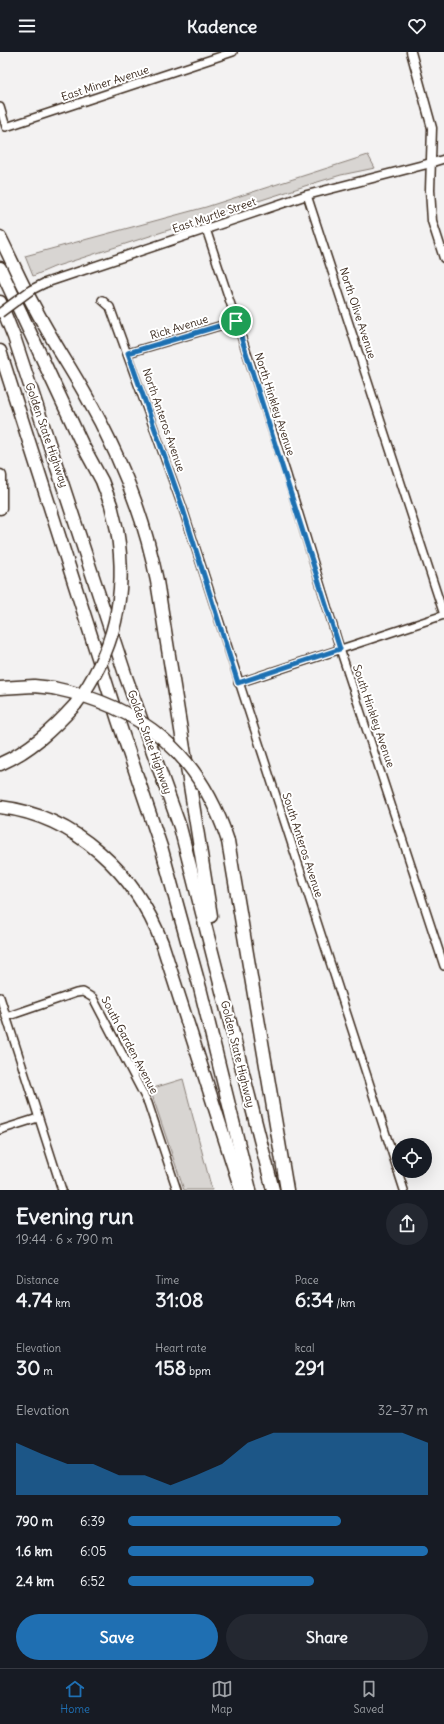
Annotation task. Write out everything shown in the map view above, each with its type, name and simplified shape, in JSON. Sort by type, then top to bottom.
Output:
[{"type":"highway","points":[[0,237],[35,309],[85,393],[112,445],[142,518],[155,575],[211,917],[206,926]]},
{"type":"highway","points":[[0,268],[82,444],[102,481],[111,505],[117,530],[122,576],[116,622],[100,666],[74,705],[62,719],[35,743],[0,764]]},
{"type":"highway","name":"Golden State Highway","points":[[0,302],[16,344],[126,677],[180,827],[273,1190]]},
{"type":"highway","name":"Golden State Highway","points":[[0,351],[118,720],[162,850],[199,980],[250,1190]]},
{"type":"highway","points":[[0,476],[0,508]]},
{"type":"highway","points":[[0,688],[34,686],[53,688],[92,698],[128,713],[158,734],[182,758],[202,784],[219,816],[228,841],[287,1190]]},
{"type":"highway","points":[[0,807],[38,816],[80,838],[117,868],[140,897],[162,943],[241,1190]]},
{"type":"street","name":"East Miner Avenue","points":[[0,107],[6,127],[220,54],[233,52]]},
{"type":"street","points":[[411,52],[432,128],[432,221],[444,258]]},
{"type":"street","name":"East Myrtle Street","points":[[0,313],[31,290],[45,284],[307,195],[444,159]]},
{"type":"street","name":"North Olive Avenue","points":[[307,195],[388,438],[444,615]]},
{"type":"street","name":"North Hinkley Avenue","points":[[206,229],[286,472]]},
{"type":"street","name":"North Anteros Avenue","points":[[102,300],[110,307],[128,353],[182,506]]},
{"type":"street","name":"Rick Avenue","points":[[128,353],[236,321]]},
{"type":"street","name":"South Hinkley Avenue","points":[[286,472],[340,649],[444,966]]},
{"type":"street","name":"South Anteros Avenue","points":[[182,506],[238,683],[404,1190]]},
{"type":"street","points":[[238,683],[444,615]]},
{"type":"street","name":"South Garden Avenue","points":[[6,1017],[76,993],[83,992],[93,998],[148,1103],[177,1190]]},
{"type":"street","points":[[0,997],[62,1190]]},
{"type":"street","points":[[0,1130],[38,1118]]},
{"type":"shaded area","points":[[368,155],[375,168],[341,175],[311,184],[54,267],[33,276],[25,256],[206,207]]},
{"type":"shaded area","points":[[183,1079],[212,1190],[184,1190],[150,1089]]},
{"type":"route","points":[[236,321],[286,472],[340,649],[238,683],[182,506],[128,353],[236,321]]}]
